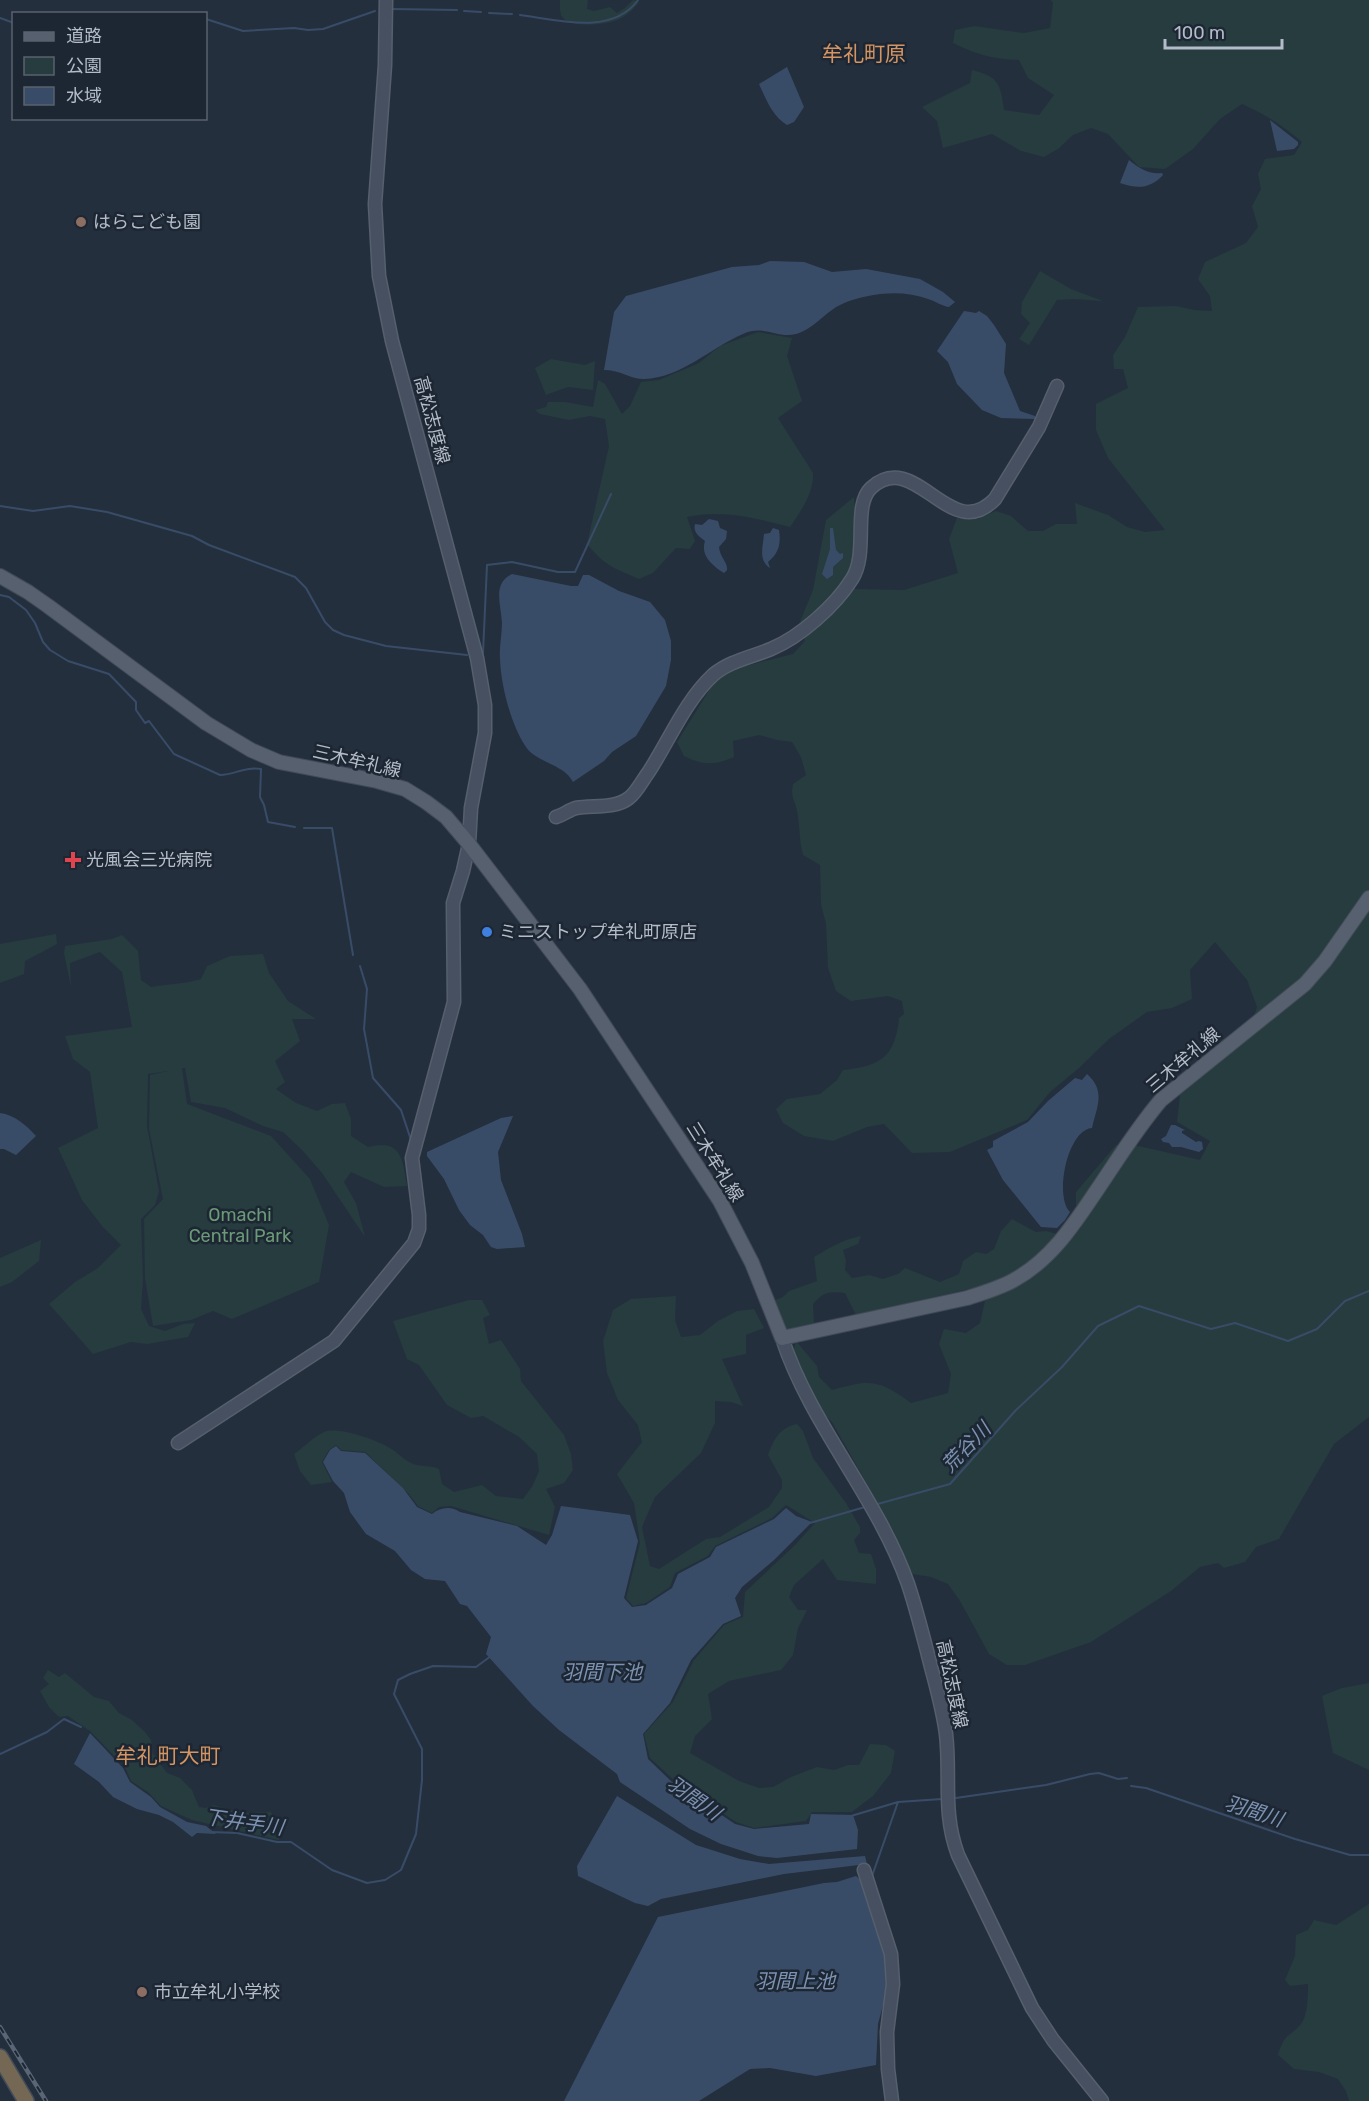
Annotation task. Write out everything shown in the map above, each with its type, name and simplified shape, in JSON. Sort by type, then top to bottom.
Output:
[{"type":"highway","points":[[0,2057],[26,2101]]},
{"type":"main road","name":"高松志度線","points":[[177,1443],[334,1341],[414,1243],[419,1229],[412,1158],[454,1002],[453,903],[469,844],[471,808],[485,733],[485,705],[477,658],[392,341],[379,276],[375,204],[385,65],[386,0]]},
{"type":"main road","points":[[556,818],[573,809],[613,804],[628,799],[653,765],[695,696],[714,674],[726,666],[772,649],[792,638],[811,624],[839,596],[858,570],[861,511],[864,498],[875,485],[893,478],[910,480],[946,506],[961,511],[986,508],[995,499],[1039,427],[1057,386]]},
{"type":"main road","name":"三木牟礼線","points":[[0,576],[48,606],[206,723],[251,750],[279,762],[405,789],[446,817],[580,989],[720,1201],[752,1263],[782,1338],[967,1298],[1015,1280],[1037,1264],[1054,1250],[1069,1232],[1141,1124],[1161,1100],[1305,984],[1321,967],[1369,898]]},
{"type":"main road","points":[[426,802],[435,804],[448,816],[454,817],[465,814],[471,808]]},
{"type":"main road","points":[[463,871],[485,867]]},
{"type":"main road","name":"高松志度線","points":[[782,1338],[800,1385],[873,1511],[907,1581],[944,1719],[949,1831],[958,1855],[1032,2008],[1053,2040],[1102,2101]]},
{"type":"main road","points":[[864,1870],[888,1938],[893,1970],[887,2032],[892,2101]]},
{"type":"green space","points":[[560,0],[588,0],[587,9],[594,11],[610,7],[617,13],[633,0],[639,2],[617,20],[589,25],[574,23],[563,18],[560,12]]},
{"type":"green space","points":[[1051,0],[1369,0],[1369,1417],[1334,1444],[1279,1539],[1256,1547],[1245,1562],[1224,1568],[1218,1563],[1200,1567],[1171,1591],[1091,1642],[1025,1665],[1007,1665],[989,1654],[948,1584],[931,1577],[912,1574],[893,1530],[832,1422],[822,1412],[792,1356],[796,1341],[817,1366],[819,1377],[832,1390],[856,1384],[874,1383],[891,1389],[911,1403],[948,1393],[951,1374],[939,1344],[944,1329],[966,1333],[980,1323],[985,1301],[1021,1283],[1053,1260],[1081,1227],[1076,1211],[1076,1192],[1116,1145],[1134,1145],[1200,1160],[1210,1141],[1177,1122],[1180,1095],[1247,1038],[1257,1007],[1247,980],[1215,942],[1190,970],[1192,999],[1172,1008],[1147,1012],[1109,1039],[1050,1092],[1027,1120],[950,1152],[912,1153],[884,1124],[867,1127],[833,1141],[804,1136],[783,1123],[776,1109],[787,1099],[820,1094],[837,1080],[843,1070],[867,1066],[884,1057],[890,1051],[899,1018],[904,1014],[902,1001],[888,996],[851,1001],[836,991],[828,968],[826,924],[821,904],[820,865],[803,855],[798,817],[792,796],[793,784],[806,775],[801,757],[792,742],[759,735],[733,741],[734,757],[709,763],[684,756],[677,742],[713,684],[730,670],[793,654],[805,641],[799,624],[813,590],[826,520],[854,497],[855,589],[904,590],[958,573],[949,539],[957,518],[977,519],[996,511],[1011,516],[1028,531],[1043,531],[1056,524],[1077,524],[1075,503],[1108,515],[1127,527],[1145,532],[1165,530],[1108,458],[1096,430],[1096,404],[1128,388],[1123,369],[1114,369],[1113,355],[1125,337],[1138,307],[1176,306],[1212,311],[1210,296],[1198,279],[1205,262],[1246,243],[1258,227],[1252,206],[1261,189],[1258,174],[1265,159],[1294,155],[1302,142],[1274,121],[1242,104],[1220,119],[1193,149],[1165,169],[1139,167],[1108,134],[1091,128],[1073,135],[1058,149],[1044,157],[1021,151],[992,134],[943,148],[937,121],[922,107],[970,83],[972,70],[988,75],[997,82],[1004,110],[1039,115],[1054,95],[1028,78],[1019,60],[985,56],[953,43],[955,30],[974,26],[1024,33],[1050,28],[1053,3]]},
{"type":"green space","points":[[1040,271],[1071,289],[1103,301],[1057,300],[1029,345],[1019,339],[1030,323],[1021,314],[1022,302]]},
{"type":"green space","points":[[758,332],[792,338],[787,356],[802,401],[778,418],[813,473],[809,495],[798,515],[790,527],[726,514],[687,517],[695,541],[690,549],[676,548],[653,573],[639,579],[610,566],[587,544],[609,446],[605,419],[590,416],[569,420],[540,414],[535,410],[546,407],[548,402],[565,402],[593,407],[598,380],[605,384],[622,414],[630,406],[641,382],[659,380],[699,363],[720,346]]},
{"type":"green space","points":[[551,359],[585,365],[595,361],[593,390],[568,387],[546,395],[535,368]]},
{"type":"green space","points":[[56,934],[57,944],[25,961],[24,974],[0,983],[0,944]]},
{"type":"green space","name":"Omachi Central Park","points":[[122,935],[138,951],[141,980],[151,987],[201,979],[207,966],[230,956],[263,954],[269,973],[288,1001],[316,1019],[292,1019],[300,1041],[275,1061],[285,1082],[276,1089],[296,1103],[317,1111],[332,1104],[345,1103],[351,1119],[351,1136],[368,1147],[379,1145],[394,1148],[402,1159],[407,1186],[384,1187],[351,1172],[344,1182],[356,1203],[365,1237],[322,1173],[283,1132],[263,1126],[225,1108],[191,1102],[185,1068],[182,1068],[187,1104],[271,1136],[310,1179],[329,1225],[319,1282],[232,1319],[213,1311],[191,1320],[153,1326],[145,1278],[144,1219],[163,1199],[149,1129],[150,1075],[168,1071],[148,1074],[147,1126],[159,1191],[155,1205],[141,1219],[143,1280],[141,1309],[149,1326],[165,1331],[183,1324],[195,1323],[188,1337],[147,1344],[131,1342],[93,1354],[49,1304],[75,1282],[98,1268],[121,1245],[102,1226],[82,1200],[58,1148],[98,1128],[90,1072],[73,1059],[65,1036],[132,1027],[122,972],[100,952],[70,963],[71,987],[64,953],[65,946],[112,939]]},
{"type":"green space","points":[[1012,1219],[1036,1232],[1046,1231],[1057,1234],[1042,1252],[995,1283],[856,1315],[845,1293],[827,1293],[813,1304],[814,1323],[785,1330],[775,1308],[775,1300],[783,1297],[789,1291],[817,1281],[814,1257],[849,1239],[861,1236],[858,1244],[843,1250],[846,1261],[845,1270],[852,1278],[869,1275],[883,1279],[898,1274],[905,1268],[940,1282],[959,1274],[963,1261],[976,1252],[986,1254],[994,1249],[1001,1231]]},
{"type":"green space","points":[[41,1240],[39,1261],[12,1282],[0,1287],[0,1258]]},
{"type":"green space","points":[[676,1296],[675,1320],[681,1337],[700,1335],[718,1321],[737,1311],[754,1309],[764,1328],[746,1335],[746,1354],[722,1359],[743,1406],[731,1402],[715,1401],[715,1423],[701,1453],[655,1497],[642,1527],[650,1566],[659,1569],[706,1539],[720,1537],[769,1507],[782,1488],[782,1480],[768,1455],[781,1431],[797,1424],[803,1431],[813,1458],[846,1503],[860,1527],[860,1533],[854,1540],[859,1553],[871,1554],[876,1569],[876,1584],[837,1580],[823,1559],[794,1585],[789,1597],[798,1610],[807,1610],[798,1628],[793,1655],[781,1670],[729,1681],[708,1694],[712,1719],[695,1736],[690,1753],[739,1781],[759,1788],[773,1787],[817,1767],[834,1770],[848,1765],[859,1765],[870,1744],[886,1745],[895,1751],[891,1773],[873,1796],[852,1812],[812,1812],[806,1821],[754,1828],[736,1822],[674,1780],[650,1758],[644,1734],[673,1702],[694,1660],[724,1625],[743,1617],[745,1592],[815,1523],[786,1505],[772,1518],[715,1546],[708,1556],[675,1573],[670,1587],[646,1603],[633,1606],[626,1598],[640,1543],[634,1503],[617,1474],[642,1442],[638,1425],[618,1400],[607,1373],[603,1341],[613,1310],[631,1299]]},
{"type":"green space","points":[[469,1300],[482,1300],[490,1315],[483,1318],[489,1344],[501,1340],[520,1369],[521,1381],[564,1435],[571,1454],[573,1470],[564,1483],[546,1489],[555,1507],[549,1535],[451,1506],[439,1507],[432,1513],[418,1506],[408,1493],[365,1452],[341,1450],[336,1445],[329,1450],[322,1462],[332,1482],[311,1485],[300,1471],[294,1454],[324,1432],[348,1432],[384,1445],[413,1464],[439,1469],[442,1484],[454,1492],[482,1485],[496,1496],[523,1499],[539,1471],[537,1454],[519,1437],[483,1416],[471,1418],[447,1405],[419,1365],[407,1359],[393,1321]]},
{"type":"green space","points":[[48,1670],[59,1677],[65,1673],[94,1697],[109,1701],[119,1713],[132,1720],[151,1740],[153,1754],[167,1773],[180,1778],[192,1790],[199,1807],[206,1808],[213,1805],[242,1813],[271,1812],[279,1829],[279,1840],[192,1820],[161,1806],[148,1792],[131,1781],[125,1767],[90,1731],[68,1716],[59,1717],[49,1707],[40,1691],[49,1684],[43,1678]]},
{"type":"green space","points":[[1369,1683],[1369,1770],[1333,1753],[1322,1696],[1342,1688]]},
{"type":"green space","points":[[1369,1904],[1369,2101],[1349,2101],[1338,2079],[1319,2072],[1294,2069],[1278,2055],[1285,2039],[1301,2024],[1307,2005],[1308,1984],[1290,1986],[1285,1980],[1295,1956],[1296,1935],[1308,1930],[1314,1920],[1336,1925]]},
{"type":"water","points":[[787,67],[804,107],[794,122],[787,125],[773,112],[759,84]]},
{"type":"water","points":[[1270,120],[1298,142],[1294,149],[1277,151]]},
{"type":"water","points":[[1129,160],[1144,170],[1163,175],[1153,183],[1143,186],[1120,183]]},
{"type":"water","points":[[770,261],[804,262],[832,272],[866,269],[920,279],[955,302],[949,307],[918,296],[896,293],[862,297],[842,304],[802,332],[783,335],[751,331],[670,374],[639,379],[604,370],[614,312],[626,296],[732,267],[759,265]]},
{"type":"water","points":[[964,311],[976,313],[979,311],[987,316],[994,325],[1006,344],[1004,373],[1020,411],[1035,416],[1035,419],[1001,418],[982,410],[957,384],[948,362],[937,351]]},
{"type":"water","points":[[709,519],[718,521],[720,528],[727,531],[726,539],[719,547],[727,567],[724,573],[708,560],[704,551],[705,541],[695,532],[695,524],[702,525]]},
{"type":"water","points":[[773,528],[779,530],[780,540],[777,552],[768,562],[770,568],[764,561],[762,548],[764,534],[770,533]]},
{"type":"water","points":[[830,528],[833,528],[836,550],[840,554],[843,553],[843,558],[833,567],[833,575],[827,579],[822,574],[830,549]]},
{"type":"water","points":[[512,574],[571,586],[578,586],[583,575],[589,575],[619,591],[650,602],[665,620],[671,641],[671,660],[666,686],[636,736],[573,782],[563,771],[537,757],[526,747],[508,705],[501,670],[502,623],[499,595],[502,583]]},
{"type":"water","points":[[1087,1074],[1096,1087],[1098,1106],[1092,1128],[1083,1132],[1076,1140],[1066,1165],[1063,1193],[1065,1204],[1070,1212],[1057,1228],[1041,1227],[1003,1180],[987,1150],[993,1147],[993,1141],[1028,1122],[1075,1078],[1082,1080]]},
{"type":"water","points":[[0,1113],[20,1121],[36,1136],[16,1155],[0,1149]]},
{"type":"water","points":[[513,1116],[498,1152],[501,1180],[525,1247],[497,1249],[491,1247],[459,1210],[444,1179],[427,1156],[427,1152],[501,1118]]},
{"type":"water","points":[[1171,1125],[1185,1130],[1182,1133],[1196,1142],[1202,1142],[1203,1149],[1199,1152],[1172,1147],[1169,1143],[1163,1142],[1161,1139],[1166,1136]]},
{"type":"water","name":"羽間下池","points":[[336,1446],[341,1451],[365,1453],[403,1488],[417,1507],[432,1514],[450,1508],[517,1526],[546,1545],[552,1535],[561,1506],[630,1515],[638,1541],[624,1598],[632,1607],[646,1605],[672,1588],[678,1574],[710,1557],[716,1547],[774,1519],[786,1508],[796,1516],[812,1522],[774,1560],[742,1587],[735,1598],[741,1616],[723,1624],[691,1660],[670,1703],[643,1734],[648,1759],[672,1782],[735,1824],[754,1829],[809,1824],[811,1814],[853,1815],[858,1830],[857,1849],[777,1858],[758,1856],[721,1844],[690,1829],[620,1782],[617,1774],[559,1730],[533,1706],[486,1654],[491,1637],[467,1606],[460,1604],[445,1581],[425,1579],[411,1570],[395,1551],[366,1534],[350,1512],[344,1493],[333,1481],[323,1462],[330,1450]]},
{"type":"water","points":[[90,1733],[123,1768],[130,1782],[151,1797],[160,1807],[187,1822],[206,1826],[216,1834],[197,1833],[192,1837],[173,1822],[159,1815],[137,1809],[113,1797],[99,1782],[74,1764]]},
{"type":"water","points":[[617,1796],[696,1845],[740,1859],[769,1864],[865,1856],[867,1864],[784,1874],[661,1899],[648,1906],[635,1903],[578,1876],[577,1866]]},
{"type":"water","name":"羽間上池","points":[[856,1876],[863,1882],[889,1958],[886,1994],[878,2024],[876,2065],[816,2076],[770,2068],[750,2069],[699,2101],[564,2101],[658,1917],[837,1882]]},
{"type":"waterway","points":[[520,15],[567,22],[599,22],[627,11],[638,0]]},
{"type":"waterway","points":[[392,9],[457,10]]},
{"type":"waterway","points":[[207,19],[243,31],[294,28],[308,30],[323,29],[375,11]]},
{"type":"waterway","points":[[464,11],[481,12]]},
{"type":"waterway","points":[[489,13],[512,14]]},
{"type":"waterway","points":[[0,18],[12,22]]},
{"type":"waterway","points":[[483,653],[487,565],[512,562],[558,572],[575,572],[611,494]]},
{"type":"waterway","points":[[0,506],[33,511],[70,506],[107,512],[192,536],[209,545],[295,577],[306,588],[325,622],[333,630],[344,635],[386,646],[467,655]]},
{"type":"waterway","points":[[0,595],[9,597],[26,610],[35,623],[43,642],[50,650],[68,661],[109,674],[136,702],[136,710],[145,723],[149,721],[174,754],[220,775],[261,769],[260,797],[268,822],[295,827]]},
{"type":"waterway","points":[[304,828],[332,828],[353,955]]},
{"type":"waterway","points":[[360,966],[367,989],[364,1029],[373,1078],[401,1110],[411,1140]]},
{"type":"waterway","name":"荒谷川","points":[[874,1505],[950,1484],[1016,1410],[1062,1367],[1098,1326],[1139,1306],[1211,1329],[1235,1323],[1288,1341],[1317,1329],[1345,1301],[1369,1291]]},
{"type":"waterway","name":"荒谷川","points":[[810,1523],[865,1507]]},
{"type":"waterway","name":"下井手川","points":[[211,1832],[237,1833],[277,1842],[291,1842],[332,1870],[367,1883],[385,1880],[401,1870],[416,1834],[422,1780],[422,1749],[394,1694],[398,1680],[433,1666],[476,1667],[491,1656]]},
{"type":"waterway","name":"下井手川","points":[[0,1754],[47,1732],[64,1719],[81,1727]]},
{"type":"waterway","name":"羽間川","points":[[956,1798],[1046,1785],[1090,1774],[1099,1773],[1118,1779],[1127,1778]]},
{"type":"waterway","name":"羽間川","points":[[1131,1786],[1146,1788],[1295,1839],[1350,1855],[1369,1855]]},
{"type":"waterway","name":"羽間川","points":[[851,1816],[898,1802],[942,1799]]},
{"type":"waterway","points":[[871,1879],[898,1802]]},
{"type":"railway","points":[[0,2027],[46,2101]]},
{"type":"place","name":"はらこども園","points":[[81,222]]},
{"type":"place","name":"光風会三光病院","points":[[73,860]]},
{"type":"place","name":"ミニストップ牟礼町原店","points":[[487,932]]},
{"type":"place","name":"市立牟礼小学校","points":[[142,1992]]},
{"type":"district","name":"牟礼町原","points":[[864,54]]},
{"type":"district","name":"牟礼町大町","points":[[168,1756]]}]
